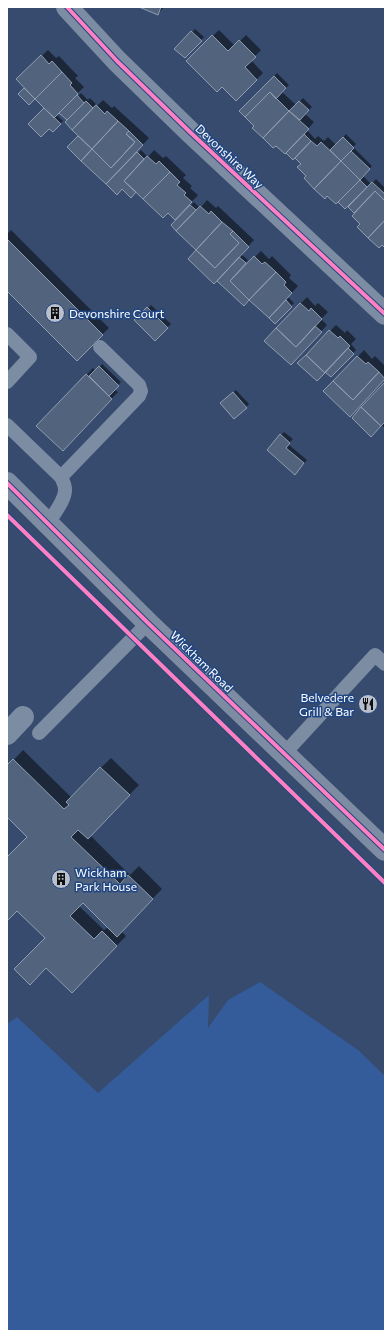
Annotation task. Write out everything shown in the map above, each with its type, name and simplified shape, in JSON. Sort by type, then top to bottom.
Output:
[{"type":"highway","name":"Wickham Road","points":[[7,484],[148,623],[385,850]]},
{"type":"street","name":"Devonshire Way","points":[[67,7],[117,62],[191,134],[385,314]]},
{"type":"street","points":[[7,734],[23,717]]},
{"type":"lane","points":[[7,334],[30,357],[7,382]]},
{"type":"lane","points":[[61,477],[139,396],[141,392],[139,385],[100,347]]},
{"type":"lane","points":[[7,425],[61,477],[66,490],[48,524]]},
{"type":"lane","points":[[39,733],[148,623]]},
{"type":"lane","points":[[284,754],[375,655],[385,664]]},
{"type":"shaded area","points":[[260,982],[358,1050],[385,1076],[385,1331],[7,1331],[7,1024],[17,1017],[98,1093],[209,995],[208,1028],[228,1000]]},
{"type":"building","points":[[139,7],[161,7],[158,15]]},
{"type":"building","points":[[191,31],[202,41],[185,58],[174,49]]},
{"type":"building","points":[[212,35],[228,51],[239,40],[256,57],[245,67],[257,80],[236,101],[222,87],[217,92],[186,61]]},
{"type":"building","points":[[41,55],[49,64],[52,61],[62,72],[35,99],[16,79]]},
{"type":"building","points":[[62,72],[72,83],[70,85],[78,94],[54,118],[35,99]]},
{"type":"building","points":[[274,76],[286,88],[276,99],[270,92],[245,117],[239,111]]},
{"type":"building","points":[[24,88],[35,99],[29,105],[18,94]]},
{"type":"building","points":[[270,92],[289,111],[263,138],[252,128],[254,126],[245,117]]},
{"type":"building","points":[[77,95],[84,103],[67,120],[59,113]]},
{"type":"building","points":[[86,101],[93,108],[72,130],[65,122]]},
{"type":"building","points":[[299,101],[309,110],[300,120],[289,111]]},
{"type":"building","points":[[96,105],[105,114],[107,111],[118,121],[92,149],[72,130]]},
{"type":"building","points":[[44,108],[61,124],[53,132],[49,129],[41,137],[28,124]]},
{"type":"building","points":[[289,111],[309,129],[285,154],[276,146],[273,148],[263,138]]},
{"type":"building","points":[[118,121],[129,131],[126,134],[135,142],[111,168],[92,149]]},
{"type":"building","points":[[129,131],[143,145],[106,184],[81,161],[92,149],[111,168],[135,142],[126,134]]},
{"type":"building","points":[[304,134],[311,141],[293,160],[286,153]]},
{"type":"building","points":[[78,136],[92,149],[81,161],[67,147]]},
{"type":"building","points":[[343,137],[354,148],[341,161],[330,150]]},
{"type":"building","points":[[311,141],[317,146],[321,142],[341,161],[314,189],[304,178],[306,176],[297,167],[301,164],[295,158]]},
{"type":"building","points":[[351,151],[370,169],[360,180],[341,161]]},
{"type":"building","points":[[137,152],[144,159],[124,181],[136,192],[131,198],[122,189],[117,195],[106,184]]},
{"type":"building","points":[[147,156],[156,164],[159,161],[170,172],[143,199],[124,181]]},
{"type":"building","points":[[341,161],[360,180],[336,204],[327,196],[325,199],[314,189]]},
{"type":"building","points":[[170,172],[180,182],[177,185],[186,193],[184,195],[192,202],[175,220],[168,213],[163,218],[143,199]]},
{"type":"building","points":[[360,180],[367,187],[345,209],[338,202]]},
{"type":"building","points":[[372,182],[385,194],[385,201],[375,191],[354,213],[348,207]]},
{"type":"building","points":[[375,191],[385,201],[385,220],[368,238],[357,227],[360,224],[352,216]]},
{"type":"building","points":[[190,205],[196,210],[176,231],[171,225]]},
{"type":"building","points":[[200,206],[209,214],[211,211],[222,222],[196,250],[176,231]]},
{"type":"building","points":[[385,220],[385,248],[382,245],[379,248],[368,238]]},
{"type":"building","points":[[222,222],[233,231],[230,234],[239,243],[215,268],[196,250]]},
{"type":"building","points":[[233,231],[249,247],[214,284],[188,259],[196,250],[215,268],[239,243],[230,234]]},
{"type":"building","name":"Devonshire Court","points":[[7,239],[103,335],[77,361],[7,291]]},
{"type":"building","points":[[254,256],[262,264],[265,262],[276,272],[249,300],[230,281]]},
{"type":"building","points":[[239,257],[246,263],[230,281],[249,300],[244,306],[217,281]]},
{"type":"building","points":[[276,272],[286,282],[284,285],[292,293],[269,318],[249,300]]},
{"type":"building","points":[[286,300],[292,307],[275,324],[269,318]]},
{"type":"building","points":[[300,303],[309,311],[311,308],[322,319],[296,347],[276,328]]},
{"type":"building","points":[[147,307],[168,328],[155,341],[134,320]]},
{"type":"building","points":[[315,326],[322,332],[291,365],[264,341],[276,328],[296,347]]},
{"type":"building","points":[[329,330],[338,338],[340,336],[350,346],[325,373],[306,355]]},
{"type":"building","points":[[348,348],[354,354],[331,377],[325,372]]},
{"type":"building","points":[[306,355],[325,373],[317,381],[297,363]]},
{"type":"building","points":[[357,356],[366,364],[368,362],[379,372],[353,400],[333,381]]},
{"type":"building","points":[[99,366],[119,386],[109,396],[89,376]]},
{"type":"building","points":[[379,372],[385,379],[350,417],[323,391],[333,381],[353,400]]},
{"type":"building","points":[[86,374],[112,399],[63,451],[36,426]]},
{"type":"building","points":[[385,382],[385,422],[381,426],[361,407]]},
{"type":"building","points":[[233,392],[247,408],[234,419],[220,403]]},
{"type":"building","points":[[361,407],[381,426],[371,437],[352,418]]},
{"type":"building","points":[[280,434],[290,443],[286,448],[304,463],[295,475],[267,450]]},
{"type":"building","name":"Wickham Park House","points":[[13,759],[64,809],[69,805],[66,802],[100,767],[130,795],[88,839],[78,830],[71,837],[120,884],[128,875],[153,899],[117,937],[83,903],[70,916],[94,939],[102,931],[117,946],[72,993],[46,968],[30,985],[14,969],[45,938],[17,911],[7,921],[7,857],[27,837],[7,817],[7,765]]},
{"type":"cycle path","points":[[67,7],[117,61],[191,133],[385,314]]},
{"type":"cycle path","points":[[7,483],[148,623],[385,850]]},
{"type":"cycle path","points":[[7,515],[385,883]]},
{"type":"place","name":"Devonshire Court","points":[[55,313]]},
{"type":"place","name":"Belvedere Grill & Bar","points":[[368,704]]},
{"type":"place","name":"Wickham Park House","points":[[61,879]]}]
